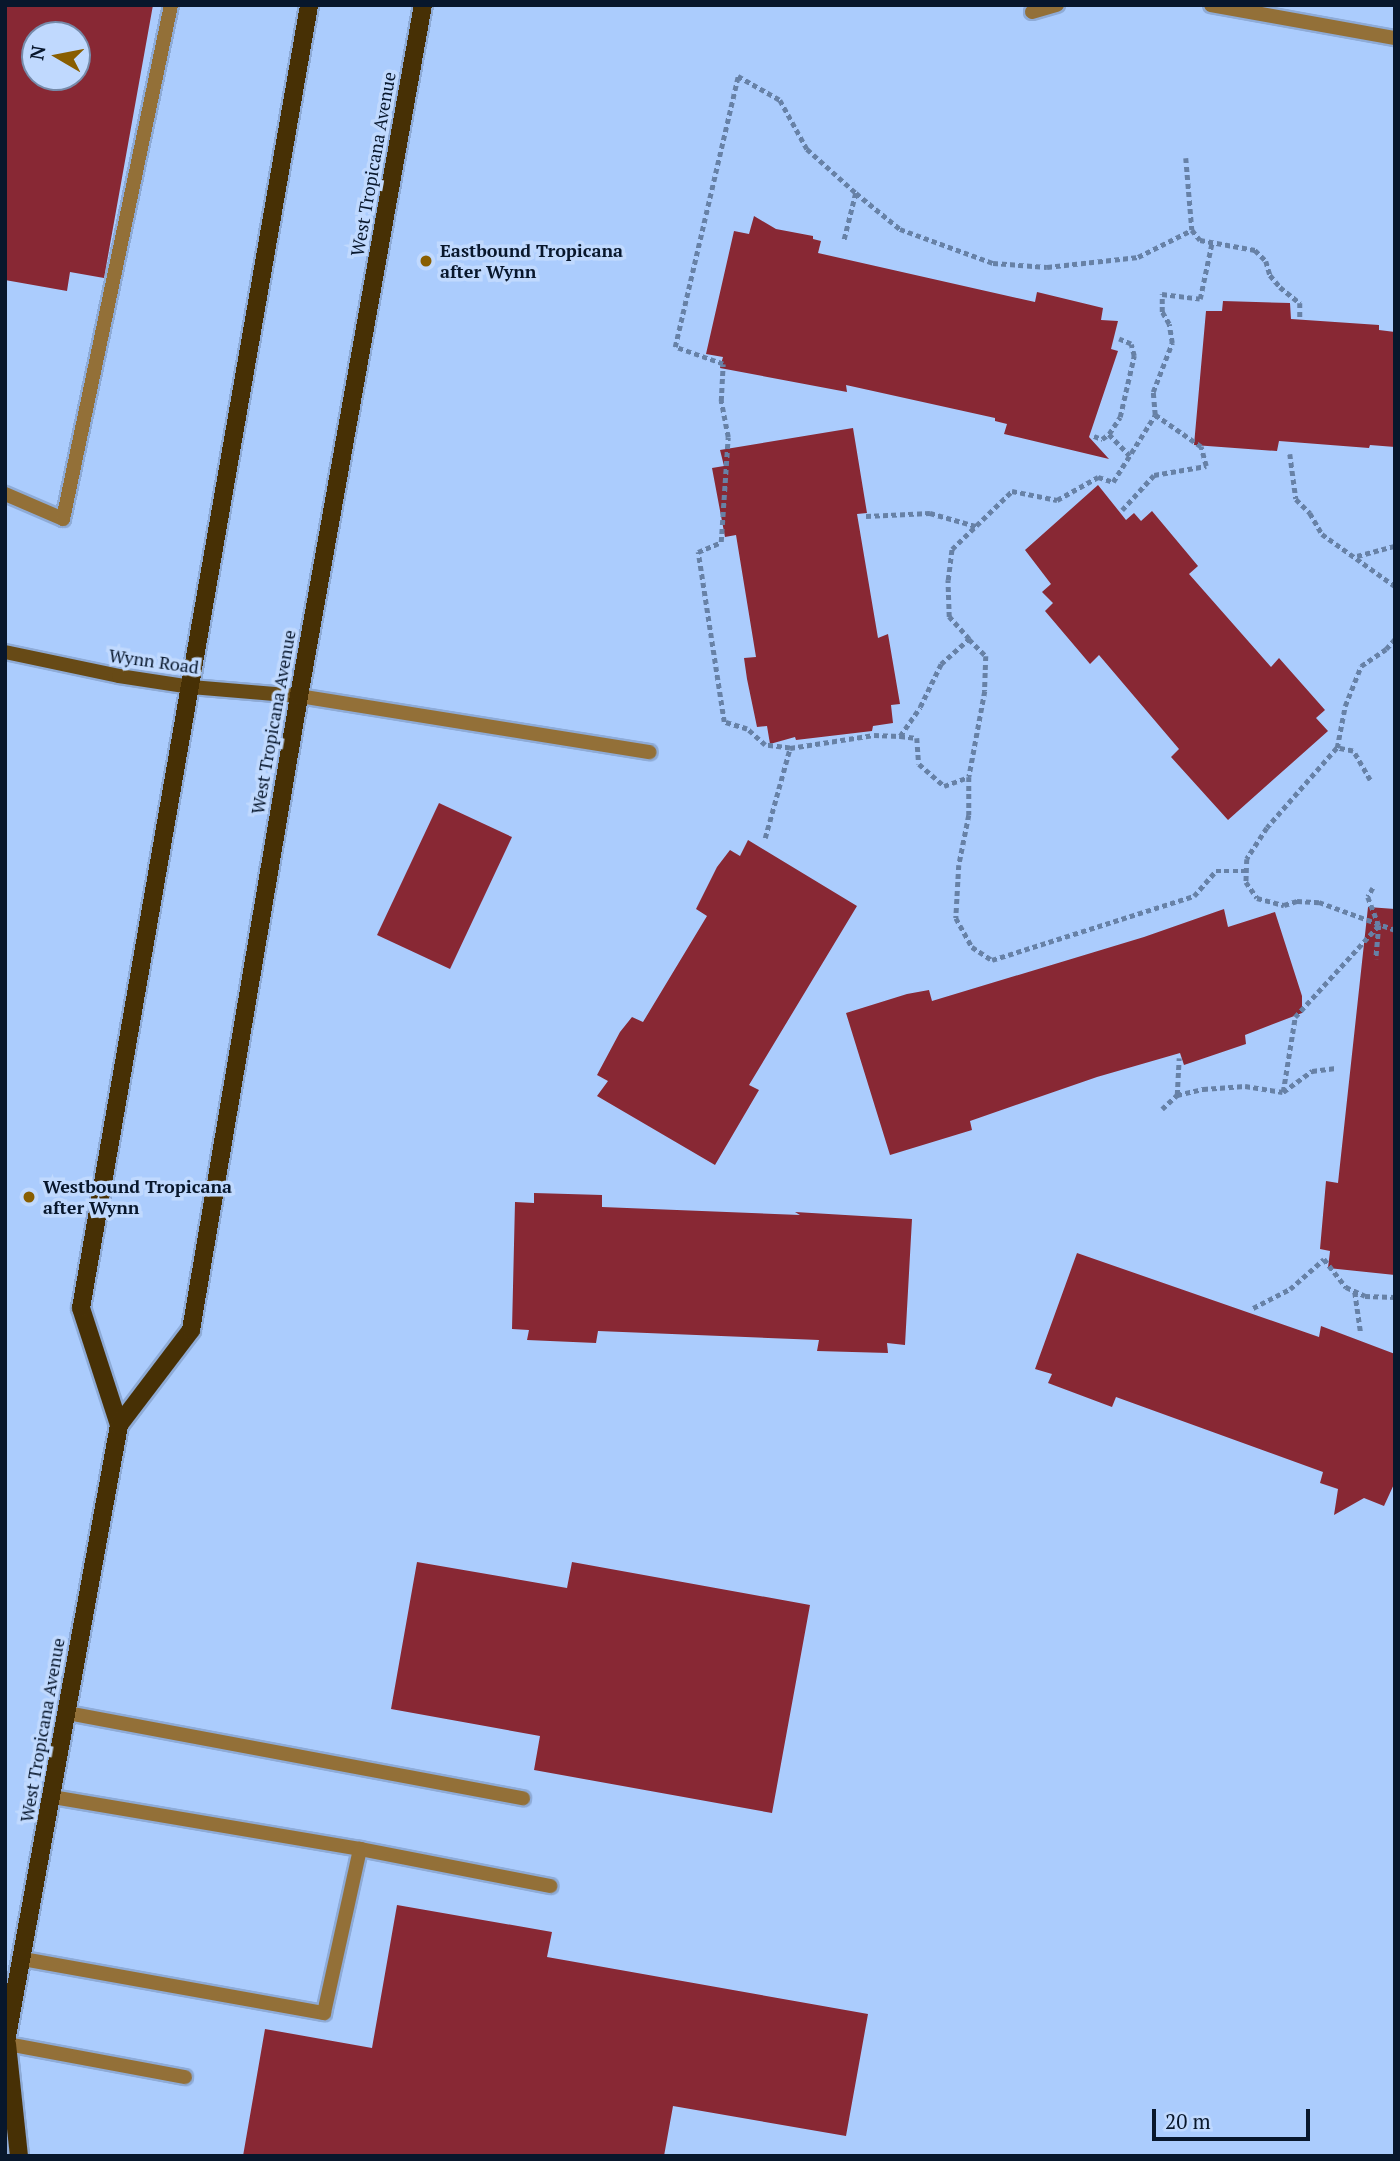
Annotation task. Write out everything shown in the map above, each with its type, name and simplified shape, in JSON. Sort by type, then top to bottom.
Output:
[{"type":"main road","name":"West Tropicana Avenue","points":[[119,1425],[81,1308],[309,5]]},
{"type":"main road","name":"West Tropicana Avenue","points":[[19,2156],[6,2045],[119,1425],[191,1330],[299,696],[423,5]]},
{"type":"street","points":[[5,494],[63,519],[171,5]]},
{"type":"street","points":[[1032,12],[1057,5]]},
{"type":"street","points":[[1211,5],[1395,38]]},
{"type":"street","name":"Wynn Road","points":[[5,652],[94,672],[191,687],[299,696]]},
{"type":"street","points":[[299,696],[650,752]]},
{"type":"street","points":[[67,1713],[523,1798]]},
{"type":"street","points":[[51,1797],[550,1886]]},
{"type":"street","points":[[23,1959],[324,2013],[359,1850]]},
{"type":"street","points":[[6,2045],[185,2077]]},
{"type":"path","points":[[969,777],[944,786],[919,764],[917,738],[874,735],[790,748],[765,745],[747,729],[724,722],[698,552],[721,542],[727,437],[721,401],[723,364],[675,347],[738,76],[780,100],[807,149],[900,229],[993,263],[1048,267],[1138,257],[1192,230]]},
{"type":"path","points":[[1186,158],[1192,230],[1200,240],[1255,250],[1266,261],[1270,275],[1280,287],[1300,303],[1300,319]]},
{"type":"path","points":[[844,241],[856,193]]},
{"type":"path","points":[[1212,242],[1200,299],[1163,294],[1162,312],[1169,324],[1172,343],[1153,392],[1155,415],[1113,482],[1098,477],[1057,500],[1012,491],[951,550],[948,580],[949,617],[986,656],[985,691],[969,777],[968,815],[959,865],[956,918],[972,947],[992,960],[1194,896],[1216,871],[1247,871]]},
{"type":"path","points":[[1094,436],[1102,439],[1109,434],[1120,417],[1134,356],[1130,344],[1119,339]]},
{"type":"path","points":[[1122,510],[1154,475],[1206,466],[1201,447],[1155,415]]},
{"type":"path","points":[[1109,434],[1129,456]]},
{"type":"path","points":[[1290,454],[1296,499],[1310,513],[1322,534],[1357,556],[1395,586]]},
{"type":"path","points":[[866,516],[930,513],[977,526]]},
{"type":"path","points":[[1357,556],[1395,546]]},
{"type":"path","points":[[900,736],[920,707],[941,664],[969,639]]},
{"type":"path","points":[[1395,639],[1386,649],[1361,666],[1345,706],[1337,748],[1267,828],[1247,859],[1246,882],[1257,898],[1284,905],[1297,901],[1319,902],[1395,930]]},
{"type":"path","points":[[765,838],[790,748]]},
{"type":"path","points":[[1337,748],[1353,751],[1370,780]]},
{"type":"path","points":[[1373,888],[1368,897],[1379,925],[1376,959]]},
{"type":"path","points":[[1283,1092],[1295,1017],[1379,925]]},
{"type":"path","points":[[1177,1095],[1180,1058]]},
{"type":"path","points":[[1162,1109],[1177,1095],[1245,1086],[1283,1092],[1312,1071],[1336,1068]]},
{"type":"path","points":[[1253,1308],[1290,1289],[1324,1259],[1346,1287],[1355,1292],[1365,1296],[1395,1297]]},
{"type":"path","points":[[1355,1292],[1361,1334]]},
{"type":"building","points":[[5,5],[153,5],[104,278],[70,272],[67,291],[5,280]]},
{"type":"building","points":[[754,216],[776,229],[813,236],[813,239],[821,241],[818,253],[1035,302],[1037,292],[1103,308],[1101,320],[1118,321],[1111,349],[1118,351],[1089,437],[1109,459],[1004,434],[1007,424],[995,421],[995,418],[846,385],[847,392],[720,368],[723,357],[706,354],[734,231],[749,234]]},
{"type":"building","points":[[1223,301],[1290,303],[1291,319],[1379,325],[1379,330],[1395,332],[1395,447],[1370,445],[1369,448],[1279,441],[1277,451],[1194,445],[1206,311],[1222,311]]},
{"type":"building","points":[[853,428],[867,513],[857,514],[878,638],[888,634],[900,704],[891,705],[893,723],[873,726],[872,731],[796,740],[795,737],[770,744],[767,726],[757,727],[747,679],[744,658],[756,657],[736,535],[725,537],[712,468],[724,466],[720,450]]},
{"type":"building","points":[[1098,485],[1126,520],[1134,513],[1141,521],[1152,511],[1198,566],[1189,574],[1271,667],[1279,658],[1325,710],[1316,718],[1328,731],[1228,820],[1171,757],[1179,749],[1099,655],[1090,664],[1045,611],[1053,603],[1042,592],[1051,584],[1025,550]]},
{"type":"building","points":[[439,803],[512,837],[450,969],[377,935]]},
{"type":"building","points":[[748,840],[857,906],[749,1085],[759,1090],[715,1165],[597,1096],[608,1081],[597,1075],[620,1032],[632,1017],[643,1022],[707,916],[696,909],[717,867],[730,850],[740,856]]},
{"type":"building","points":[[1368,907],[1395,909],[1395,1275],[1328,1268],[1330,1251],[1320,1249],[1326,1181],[1338,1183]]},
{"type":"building","points":[[1224,909],[1228,927],[1275,912],[1302,996],[1302,1013],[1245,1035],[1246,1044],[1184,1065],[1180,1053],[1097,1077],[970,1121],[972,1130],[890,1155],[846,1013],[929,990],[932,1001],[1144,937]]},
{"type":"building","points":[[534,1193],[602,1195],[602,1207],[800,1215],[795,1212],[912,1219],[905,1345],[887,1343],[888,1353],[817,1351],[819,1340],[598,1331],[596,1343],[527,1340],[529,1330],[512,1329],[515,1202],[534,1203]]},
{"type":"building","points":[[1077,1253],[1319,1337],[1321,1326],[1395,1354],[1395,1482],[1384,1506],[1364,1498],[1334,1515],[1338,1489],[1320,1483],[1323,1472],[1116,1397],[1112,1407],[1048,1383],[1052,1374],[1035,1369]]},
{"type":"building","points":[[417,1562],[567,1588],[572,1562],[810,1605],[772,1813],[534,1770],[540,1736],[391,1709]]},
{"type":"building","points":[[397,1905],[552,1932],[547,1957],[868,2014],[846,2136],[673,2106],[664,2156],[243,2156],[265,2029],[372,2048]]},
{"type":"place","name":"Eastbound Tropicana after Wynn","points":[[426,261]]},
{"type":"place","name":"Westbound Tropicana after Wynn","points":[[29,1197]]}]
